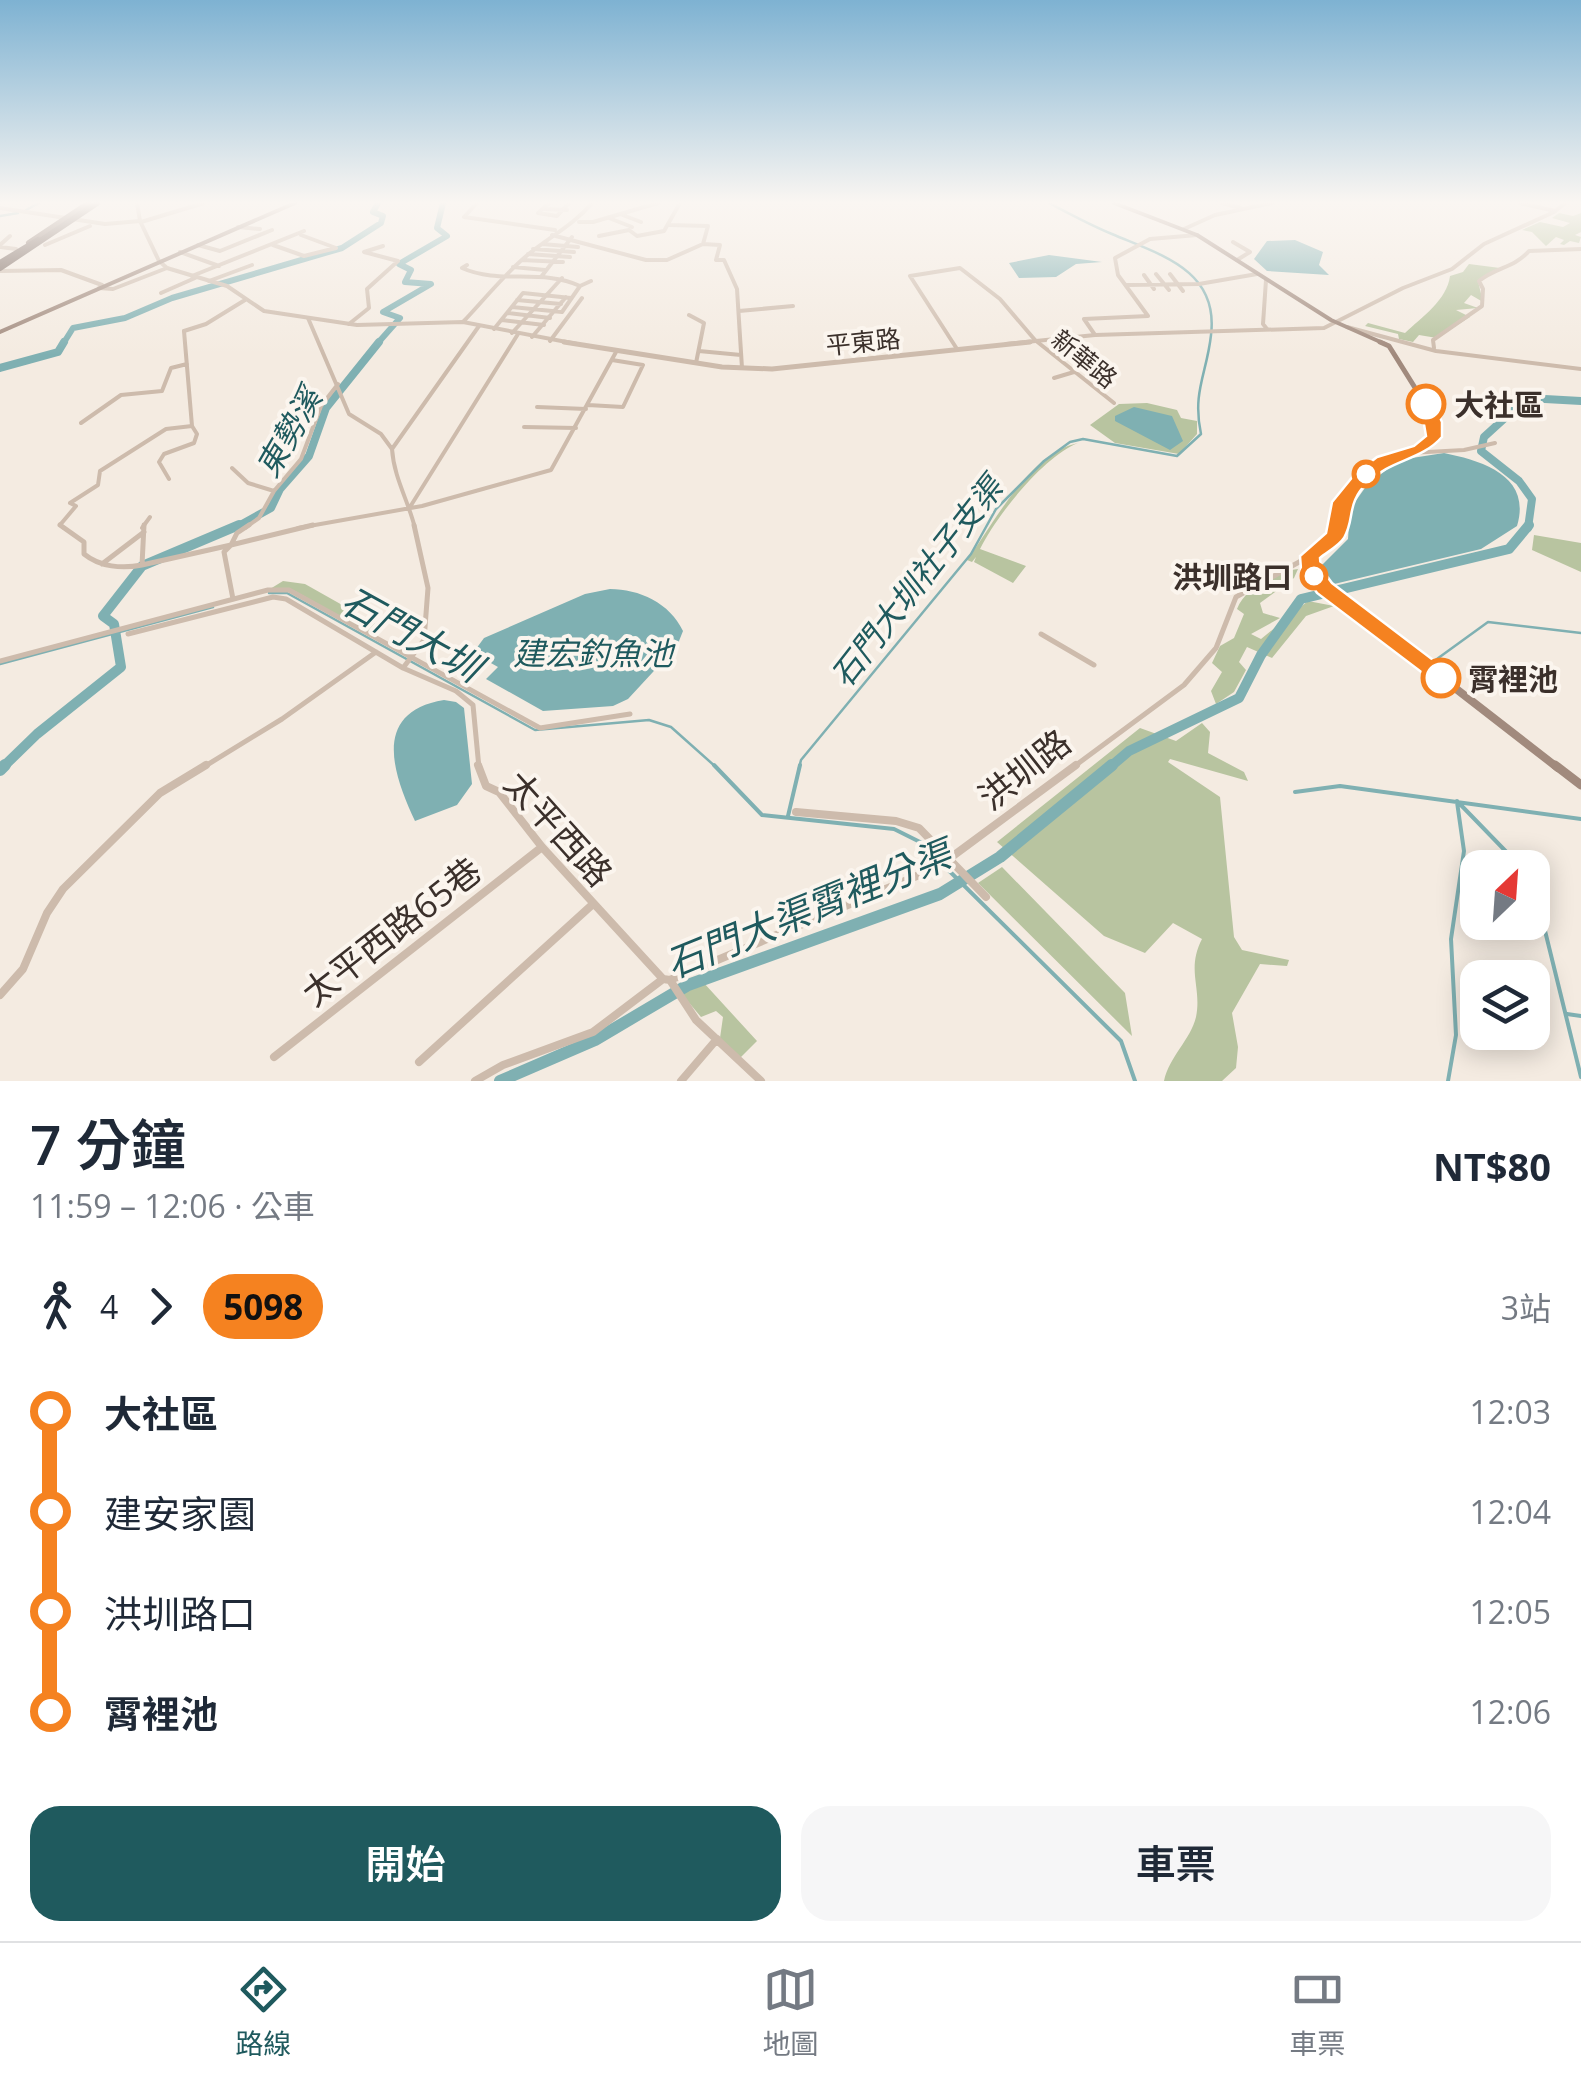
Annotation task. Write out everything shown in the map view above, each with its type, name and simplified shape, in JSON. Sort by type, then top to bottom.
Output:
[{"type":"highway","points":[[0,267],[22,253]]},
{"type":"main road","points":[[0,267],[22,253]]},
{"type":"main road","points":[[0,332],[48,314],[100,286],[177,253]]},
{"type":"main road","points":[[1227,253],[1336,322],[1384,343],[1398,354],[1432,415],[1434,437],[1424,447],[1383,460],[1360,478],[1342,502],[1336,536],[1310,556],[1316,580],[1581,784]]},
{"type":"street","points":[[0,267],[61,270],[113,289],[167,268],[156,253]]},
{"type":"street","points":[[184,253],[218,266]]},
{"type":"street","points":[[162,293],[248,253]]},
{"type":"street","points":[[349,324],[369,308],[366,288],[398,260],[370,253]]},
{"type":"street","points":[[541,277],[559,253]]},
{"type":"street","points":[[568,253],[570,257]]},
{"type":"street","points":[[625,253],[660,260],[681,253]]},
{"type":"street","points":[[718,253],[716,260],[724,260],[737,287],[742,368]]},
{"type":"street","points":[[1094,335],[1084,320],[1148,316],[1114,260],[1124,253]]},
{"type":"street","points":[[1237,260],[1248,253]]},
{"type":"street","name":"平東路","points":[[167,268],[226,286],[264,311],[382,326],[435,320],[463,322],[616,352],[772,369],[1094,335],[1324,328],[1403,288],[1452,269],[1472,253]]},
{"type":"street","points":[[1436,350],[1433,340],[1482,306],[1480,295],[1484,289],[1479,281],[1517,264],[1528,253]]},
{"type":"street","points":[[463,322],[528,254]]},
{"type":"street","points":[[521,260],[564,262]]},
{"type":"street","points":[[210,281],[252,265]]},
{"type":"street","points":[[467,265],[462,268],[466,272],[562,278],[580,286]]},
{"type":"street","points":[[513,267],[546,270]]},
{"type":"street","name":"新華路","points":[[958,349],[910,276],[960,268],[1000,300],[1035,340],[1114,403]]},
{"type":"street","points":[[1156,274],[1167,288]]},
{"type":"street","points":[[1170,274],[1183,292]]},
{"type":"street","points":[[1126,285],[1167,288],[1257,274]]},
{"type":"street","points":[[1144,275],[1153,287]]},
{"type":"street","points":[[1183,275],[1191,285]]},
{"type":"street","points":[[410,507],[522,322],[562,278]]},
{"type":"street","points":[[1266,280],[1266,329]]},
{"type":"street","points":[[559,311],[580,286],[591,281]]},
{"type":"street","points":[[494,329],[523,293],[568,298]]},
{"type":"street","points":[[532,337],[568,298]]},
{"type":"street","points":[[550,341],[582,298]]},
{"type":"street","points":[[169,479],[160,462],[164,454],[194,444],[197,434],[192,426],[184,331],[206,324],[245,300]]},
{"type":"street","points":[[517,300],[561,304]]},
{"type":"street","points":[[739,311],[793,306]]},
{"type":"street","points":[[512,307],[559,311]]},
{"type":"street","points":[[507,313],[550,318]]},
{"type":"street","points":[[688,316],[704,323],[696,363]]},
{"type":"street","points":[[308,318],[320,355],[338,384],[349,414],[381,434],[392,449],[394,474],[410,507],[428,588],[424,640],[408,663]]},
{"type":"street","points":[[501,320],[544,324]]},
{"type":"street","points":[[392,449],[478,326]]},
{"type":"street","points":[[1347,326],[1370,329],[1404,344],[1436,350],[1581,369]]},
{"type":"street","points":[[699,351],[742,354]]},
{"type":"street","points":[[192,426],[166,429],[100,471],[98,486],[70,504],[76,506],[60,525],[84,542],[88,558],[123,569],[410,507],[551,470],[616,352]]},
{"type":"street","points":[[537,407],[623,407],[644,364],[612,360]]},
{"type":"street","points":[[81,423],[120,395],[162,391],[171,368],[186,364]]},
{"type":"street","points":[[1054,378],[1074,372]]},
{"type":"street","points":[[338,384],[322,406],[300,459],[274,491],[259,518],[237,533],[224,552],[232,603],[268,590],[290,590],[408,663],[540,728],[630,714]]},
{"type":"street","points":[[524,426],[576,428]]},
{"type":"street","points":[[1434,437],[1440,450]]},
{"type":"street","points":[[1406,453],[1494,442]]},
{"type":"street","points":[[232,468],[248,483],[274,491]]},
{"type":"street","points":[[144,564],[142,528],[150,517]]},
{"type":"street","points":[[102,564],[144,532]]},
{"type":"street","name":"洪圳路","points":[[474,1081],[519,1058],[593,1032],[669,982],[946,864],[1184,685],[1216,648],[1236,596],[1310,556]]},
{"type":"street","name":"太平西路","points":[[0,661],[232,603],[273,597],[286,599],[376,652],[408,663],[474,706],[480,775],[486,786],[498,792],[593,904],[761,1081]]},
{"type":"street","points":[[1041,634],[1094,665]]},
{"type":"street","points":[[0,995],[24,969],[46,913],[63,889],[116,833],[160,793],[247,740],[376,652]]},
{"type":"street","points":[[796,812],[919,828],[946,864],[986,897]]},
{"type":"street","name":"太平西路65巷","points":[[274,1057],[542,847]]},
{"type":"street","points":[[419,1062],[593,904]]},
{"type":"street","points":[[681,1081],[717,1039]]},
{"type":"green space","points":[[1469,264],[1500,268],[1478,281],[1483,302],[1471,295],[1464,303],[1478,308],[1456,310],[1470,317],[1437,338],[1419,335],[1413,342],[1365,326],[1368,323],[1405,333],[1439,300],[1450,276],[1463,272]]},
{"type":"green space","points":[[1147,403],[1177,410],[1181,418],[1197,421],[1197,434],[1179,454],[1115,443],[1090,425],[1119,404]]},
{"type":"green space","points":[[1078,443],[1050,461],[1022,488],[980,549],[1026,566],[1013,583],[974,562],[976,557],[972,562],[967,560],[1028,475],[1060,450]]},
{"type":"green space","points":[[1534,535],[1581,543],[1581,572],[1532,550]]},
{"type":"green space","points":[[1298,569],[1294,578],[1260,603],[1263,613],[1280,618],[1251,634],[1261,639],[1308,601],[1334,606],[1306,616],[1272,658],[1247,647],[1239,662],[1246,670],[1234,692],[1216,704],[1211,691],[1222,672],[1212,663],[1220,646],[1234,638],[1244,614],[1237,609],[1241,601],[1262,582]]},
{"type":"green space","points":[[283,581],[305,584],[383,628],[374,635],[293,590],[270,589]]},
{"type":"green space","points":[[1202,723],[1210,732],[1208,753],[1244,772],[1248,781],[1170,759],[1168,762],[1220,797],[1234,937],[1242,950],[1289,960],[1287,966],[1260,964],[1232,1013],[1238,1047],[1236,1068],[1222,1081],[1164,1081],[1196,1017],[1195,960],[1202,939],[1173,923],[1145,953],[1104,936],[997,842],[1140,728],[1176,741]]},
{"type":"green space","points":[[1002,867],[1125,993],[1132,1036],[978,883]]},
{"type":"green space","points":[[703,982],[757,1041],[740,1058],[720,1038],[723,1017],[716,1011],[701,1017],[680,992]]},
{"type":"water","points":[[1258,253],[1323,253],[1319,265],[1329,275],[1267,271],[1254,259]]},
{"type":"water","points":[[1049,255],[1102,262],[1076,264],[1056,277],[1019,278],[1009,263]]},
{"type":"water","points":[[1134,407],[1172,416],[1183,441],[1170,450],[1115,421],[1115,416]]},
{"type":"water","points":[[1444,453],[1488,466],[1511,483],[1520,509],[1517,526],[1481,549],[1330,585],[1321,566],[1348,539],[1350,509],[1367,485],[1399,460]]},
{"type":"water","name":"建宏釣魚池","points":[[610,589],[632,592],[662,605],[683,631],[677,646],[628,699],[613,706],[543,711],[486,679],[498,667],[473,653],[484,638],[585,594]]},
{"type":"water","points":[[444,700],[464,708],[472,784],[457,805],[415,821],[395,765],[397,731],[406,717],[421,707]]},
{"type":"waterway","points":[[63,344],[73,328],[125,318],[172,298],[323,253]]},
{"type":"waterway","name":"東勢溪","points":[[377,344],[400,318],[383,312],[431,284],[405,282],[411,270],[399,264],[417,253]]},
{"type":"waterway","name":"石門大圳社子支渠","points":[[799,768],[801,760],[971,554],[996,509],[1044,461],[1070,442],[1083,439],[1177,456],[1201,434],[1199,394],[1211,335],[1211,313],[1196,280],[1157,253]]},
{"type":"waterway","points":[[0,368],[58,352],[64,342]]},
{"type":"waterway","name":"東勢溪","points":[[235,528],[271,508],[280,489],[309,456],[326,408],[379,342]]},
{"type":"waterway","name":"石門大渠霄裡分渠","points":[[1528,526],[1532,499],[1519,481],[1481,451],[1484,437],[1527,398],[1581,401]]},
{"type":"waterway","name":"石門大圳","points":[[2,768],[37,734],[121,667],[114,624],[103,616],[142,566],[239,525]]},
{"type":"waterway","name":"石門大渠霄裡分渠","points":[[1109,768],[1129,751],[1239,698],[1261,655],[1301,599],[1509,549],[1528,526]]},
{"type":"waterway","name":"石門大圳","points":[[269,593],[287,593],[535,730],[649,720],[671,727],[716,767]]},
{"type":"waterway","name":"石門大圳","points":[[0,664],[213,607]]},
{"type":"waterway","points":[[1430,664],[1488,622],[1581,633]]},
{"type":"waterway","name":"東勢溪","points":[[2,768],[5,765]]},
{"type":"waterway","name":"石門大圳社子支渠","points":[[788,816],[800,765]]},
{"type":"waterway","name":"石門大渠霄裡分渠","points":[[500,1081],[595,1040],[688,985],[940,894],[1000,857],[1112,765]]},
{"type":"waterway","name":"石門大圳","points":[[716,767],[762,815],[894,829],[920,842],[1121,1041],[1135,1081]]},
{"type":"waterway","points":[[1295,792],[1340,786],[1457,802]]},
{"type":"waterway","points":[[1448,1081],[1456,1035],[1451,939],[1464,851],[1457,802]]},
{"type":"waterway","points":[[1458,802],[1581,819]]},
{"type":"waterway","points":[[1458,802],[1505,850]]},
{"type":"waterway","points":[[1547,940],[1581,1077]]},
{"type":"waterway","points":[[1567,1014],[1581,1016]]},
{"type":"bus line","name":"5098","points":[[1426,404],[1434,422],[1430,443],[1390,456],[1360,478],[1342,502],[1336,536],[1310,556],[1311,569],[1324,588],[1441,678]]},
{"type":"place","name":"大社區","points":[[1426,404]]},
{"type":"place","name":"洪圳路口","points":[[1314,576]]},
{"type":"place","name":"霄裡池","points":[[1441,678]]}]
